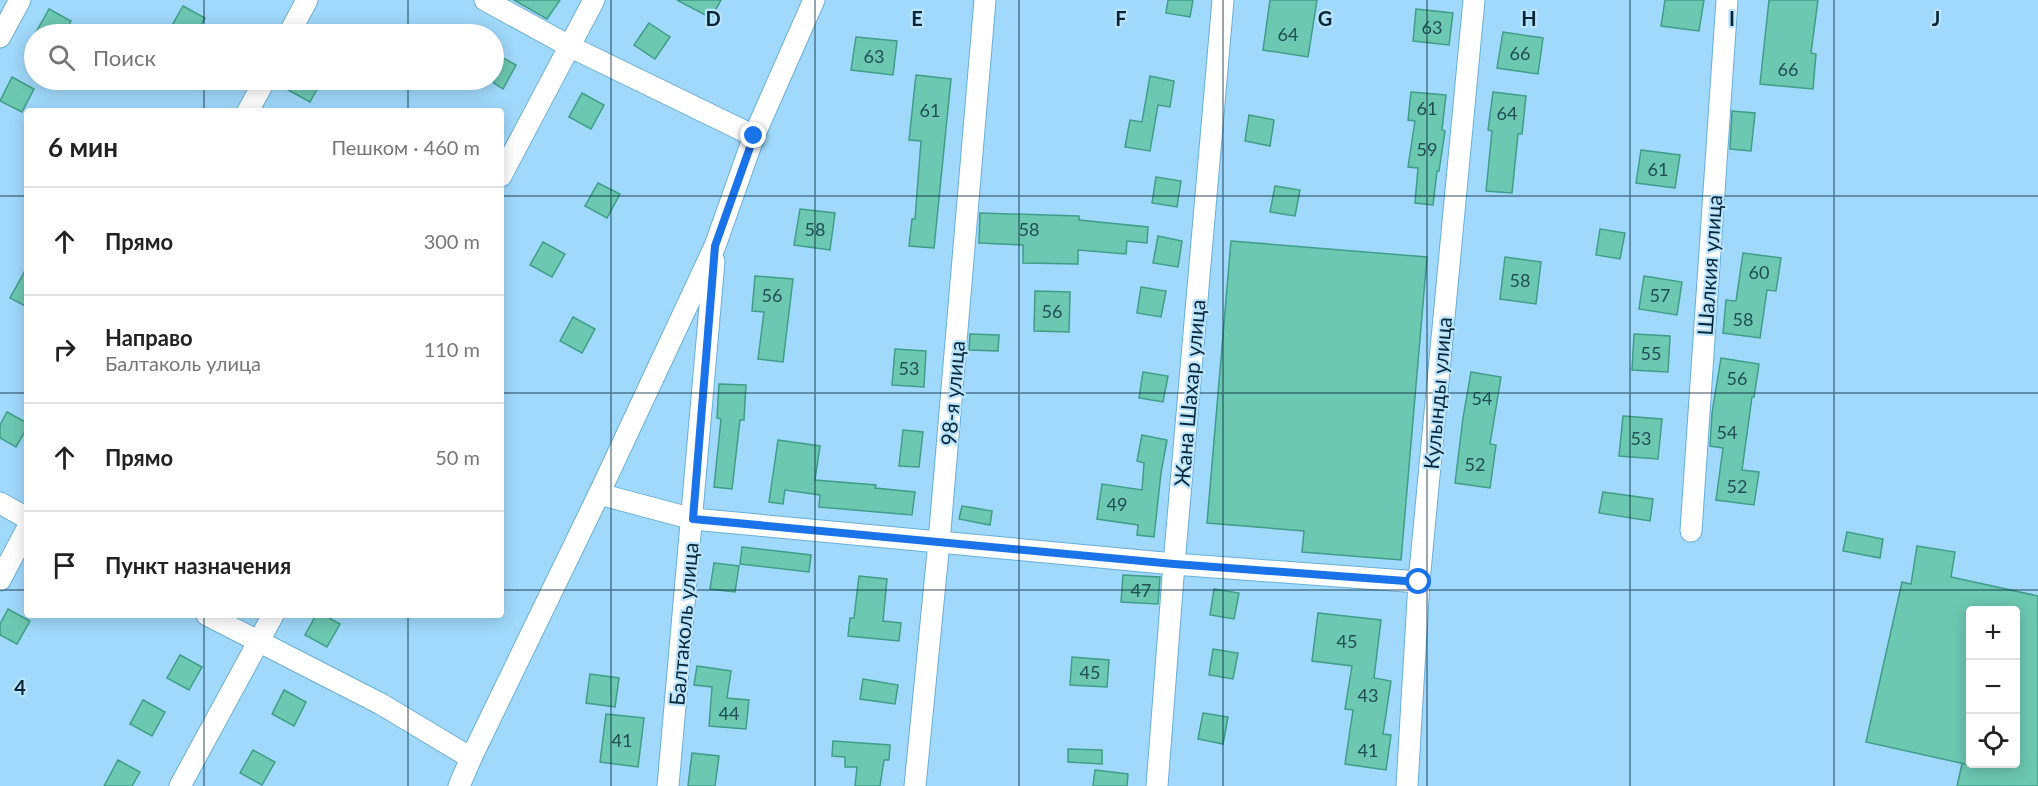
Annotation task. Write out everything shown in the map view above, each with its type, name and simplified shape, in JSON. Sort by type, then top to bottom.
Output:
[{"type":"street","points":[[0,37],[20,0]]},
{"type":"street","points":[[294,24],[307,0]]},
{"type":"street","points":[[485,0],[569,46],[754,136]]},
{"type":"street","points":[[504,170],[594,0]]},
{"type":"street","points":[[459,786],[715,246],[754,136],[814,0]]},
{"type":"street","name":"98-я улица","points":[[915,786],[939,542],[985,0]]},
{"type":"street","name":"Жана Шахар улица","points":[[1157,786],[1223,0]]},
{"type":"street","name":"Кулынды улица","points":[[1407,786],[1419,582],[1474,0]]},
{"type":"street","name":"Шалкия улица","points":[[1691,531],[1727,0]]},
{"type":"street","points":[[250,108],[260,90]]},
{"type":"street","name":"Балтаколь улица","points":[[668,786],[715,246]]},
{"type":"street","points":[[599,494],[693,519],[1174,564],[1419,582]]},
{"type":"street","points":[[0,503],[24,516]]},
{"type":"street","points":[[0,580],[24,536]]},
{"type":"street","points":[[213,618],[381,704],[471,758]]},
{"type":"street","points":[[180,786],[272,618]]},
{"type":"building","points":[[514,0],[560,0],[547,19]]},
{"type":"building","points":[[677,0],[721,0],[711,18]]},
{"type":"building","points":[[1168,0],[1193,0],[1190,17],[1166,13]]},
{"type":"building","points":[[1270,0],[1317,0],[1308,57],[1263,50]]},
{"type":"building","points":[[1665,0],[1704,0],[1699,31],[1661,26]]},
{"type":"building","points":[[1769,0],[1818,0],[1811,53],[1816,54],[1813,89],[1760,84]]},
{"type":"building","points":[[183,6],[205,18],[202,24],[173,24]]},
{"type":"building","points":[[49,9],[71,21],[69,24],[41,24]]},
{"type":"building","points":[[1416,9],[1453,13],[1449,45],[1413,41]]},
{"type":"building","points":[[649,23],[670,37],[655,59],[634,45]]},
{"type":"building","points":[[1503,32],[1543,38],[1538,74],[1497,68]]},
{"type":"building","points":[[856,37],[897,41],[893,75],[851,70]]},
{"type":"building","points":[[504,58],[516,65],[504,87]]},
{"type":"building","points":[[916,75],[951,79],[934,248],[909,246],[912,219],[915,219],[921,141],[909,140]]},
{"type":"building","points":[[1150,76],[1174,81],[1170,107],[1158,105],[1150,151],[1125,147],[1130,120],[1142,122]]},
{"type":"building","points":[[12,77],[24,84],[24,90],[33,90],[22,112],[0,101]]},
{"type":"building","points":[[288,90],[317,90],[310,102]]},
{"type":"building","points":[[1411,92],[1446,95],[1442,130],[1445,131],[1433,205],[1415,203],[1418,168],[1408,167],[1415,121],[1408,120]]},
{"type":"building","points":[[1493,92],[1526,96],[1522,134],[1518,134],[1512,193],[1486,191],[1492,131],[1488,130]]},
{"type":"building","points":[[582,93],[604,105],[591,129],[569,117]]},
{"type":"building","points":[[1732,111],[1755,113],[1751,151],[1730,149]]},
{"type":"building","points":[[1249,115],[1274,120],[1270,146],[1245,141]]},
{"type":"building","points":[[1641,150],[1680,155],[1675,188],[1636,183]]},
{"type":"building","points":[[1156,177],[1181,181],[1177,207],[1152,203]]},
{"type":"building","points":[[598,183],[620,194],[607,218],[585,206]]},
{"type":"building","points":[[1275,186],[1300,190],[1295,216],[1270,212]]},
{"type":"building","points":[[800,209],[835,213],[830,250],[794,245]]},
{"type":"building","points":[[980,213],[1079,216],[1079,220],[1148,227],[1147,243],[1127,241],[1126,254],[1078,250],[1078,264],[1023,263],[1023,245],[979,243]]},
{"type":"building","points":[[1600,229],[1625,233],[1620,259],[1596,255]]},
{"type":"building","points":[[1158,236],[1182,241],[1178,267],[1153,263]]},
{"type":"building","points":[[1231,241],[1427,257],[1401,560],[1302,552],[1304,531],[1207,523]]},
{"type":"building","points":[[543,242],[565,254],[552,277],[530,265]]},
{"type":"building","points":[[1743,253],[1781,258],[1776,291],[1767,290],[1760,338],[1723,333],[1726,300],[1736,301]]},
{"type":"building","points":[[1505,257],[1541,262],[1536,304],[1500,299]]},
{"type":"building","points":[[24,272],[24,305],[10,298]]},
{"type":"building","points":[[755,276],[793,279],[783,362],[758,359],[764,312],[752,311]]},
{"type":"building","points":[[1644,276],[1682,282],[1677,315],[1639,309]]},
{"type":"building","points":[[1141,287],[1166,291],[1161,317],[1137,313]]},
{"type":"building","points":[[1035,291],[1070,292],[1069,332],[1034,331]]},
{"type":"building","points":[[573,317],[595,329],[582,353],[560,341]]},
{"type":"building","points":[[970,334],[999,335],[998,351],[969,350]]},
{"type":"building","points":[[1634,334],[1670,336],[1668,372],[1632,370]]},
{"type":"building","points":[[895,349],[926,351],[924,387],[892,385]]},
{"type":"building","points":[[1721,358],[1759,364],[1742,470],[1759,472],[1754,505],[1716,500],[1723,448],[1710,446],[1712,413]]},
{"type":"building","points":[[1143,372],[1168,376],[1163,402],[1139,398]]},
{"type":"building","points":[[1471,372],[1501,377],[1490,444],[1496,445],[1490,488],[1455,483]]},
{"type":"building","points":[[719,384],[746,385],[744,420],[740,420],[732,489],[714,487],[721,419],[717,418]]},
{"type":"building","points":[[7,412],[24,421],[24,433],[16,447],[0,438],[0,425]]},
{"type":"building","points":[[1623,416],[1662,419],[1658,459],[1619,456]]},
{"type":"building","points":[[903,430],[923,432],[919,467],[899,466]]},
{"type":"building","points":[[1142,435],[1167,440],[1154,537],[1137,535],[1138,525],[1097,519],[1102,484],[1142,490],[1144,463],[1137,461]]},
{"type":"building","points":[[778,440],[820,446],[815,480],[876,485],[875,488],[915,492],[912,515],[819,507],[820,495],[785,490],[783,504],[769,502]]},
{"type":"building","points":[[1603,492],[1653,499],[1650,521],[1599,513]]},
{"type":"building","points":[[962,506],[992,511],[990,525],[959,519]]},
{"type":"building","points":[[1847,532],[1883,539],[1880,558],[1843,551]]},
{"type":"building","points":[[1917,546],[1955,552],[1951,577],[2038,596],[2038,786],[1957,786],[1962,764],[1965,764],[1866,742],[1902,582],[1911,584]]},
{"type":"building","points":[[742,547],[811,555],[809,572],[740,564]]},
{"type":"building","points":[[714,563],[739,566],[735,592],[710,589]]},
{"type":"building","points":[[1123,575],[1160,577],[1158,604],[1121,602]]},
{"type":"building","points":[[859,576],[887,579],[883,621],[901,623],[899,641],[848,636],[850,618],[854,618]]},
{"type":"building","points":[[1214,589],[1239,593],[1234,619],[1210,615]]},
{"type":"building","points":[[8,609],[30,621],[17,644],[0,635],[0,624]]},
{"type":"building","points":[[1318,613],[1381,620],[1374,678],[1391,681],[1383,734],[1391,735],[1386,770],[1345,764],[1353,710],[1345,709],[1352,666],[1312,661]]},
{"type":"building","points":[[314,618],[329,618],[340,624],[327,647],[305,635]]},
{"type":"building","points":[[1213,649],[1238,653],[1233,679],[1209,675]]},
{"type":"building","points":[[180,655],[202,667],[189,690],[167,678]]},
{"type":"building","points":[[1072,657],[1109,660],[1107,687],[1070,685]]},
{"type":"building","points":[[697,666],[731,671],[727,698],[749,700],[746,729],[709,726],[712,687],[694,685]]},
{"type":"building","points":[[590,674],[619,678],[615,707],[586,703]]},
{"type":"building","points":[[863,679],[898,685],[895,704],[860,699]]},
{"type":"building","points":[[284,690],[306,702],[294,726],[272,714]]},
{"type":"building","points":[[143,700],[165,712],[152,736],[130,724]]},
{"type":"building","points":[[1203,713],[1228,717],[1223,744],[1198,739]]},
{"type":"building","points":[[606,714],[644,718],[638,767],[600,762]]},
{"type":"building","points":[[833,741],[890,745],[889,760],[884,760],[880,786],[855,786],[857,767],[845,767],[845,757],[832,756]]},
{"type":"building","points":[[1068,749],[1102,750],[1102,764],[1068,762]]},
{"type":"building","points":[[253,750],[275,762],[262,785],[240,773]]},
{"type":"building","points":[[692,753],[719,756],[715,786],[688,786]]},
{"type":"building","points":[[118,760],[140,772],[132,786],[104,786]]},
{"type":"building","points":[[1095,770],[1128,774],[1127,786],[1093,786]]},
{"type":"route","points":[[754,136],[715,246],[693,519],[1174,564],[1419,582]]}]
